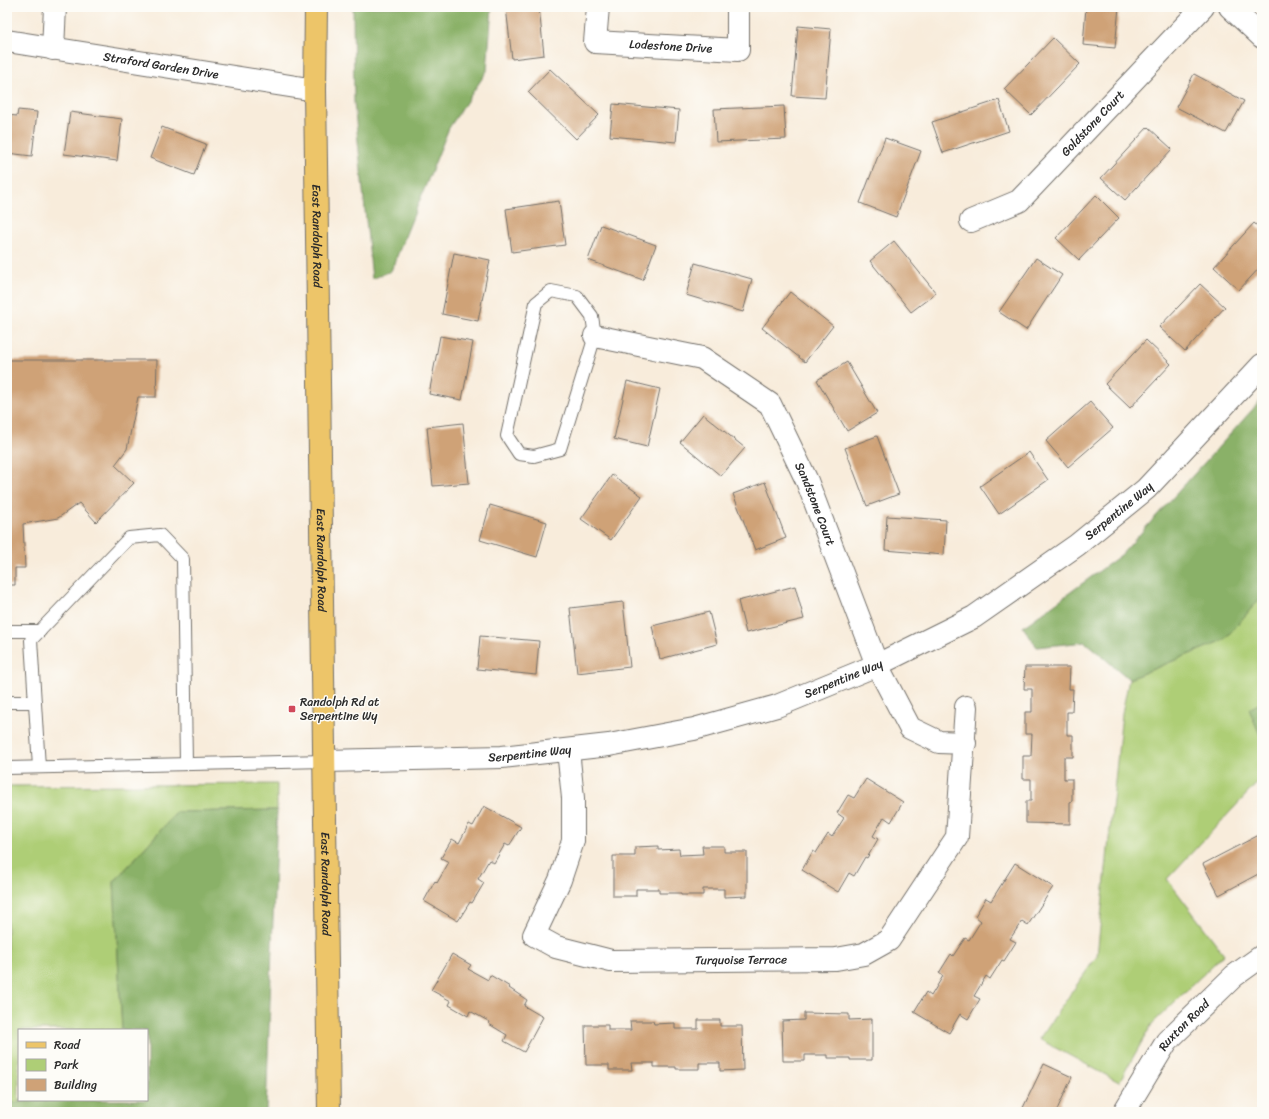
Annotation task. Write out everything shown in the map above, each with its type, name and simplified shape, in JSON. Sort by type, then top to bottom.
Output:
[{"type":"main road","name":"East Randolph Road","points":[[316,7],[315,90],[329,1112]]},
{"type":"street","points":[[53,49],[55,7]]},
{"type":"street","name":"Lodestone Drive","points":[[598,7],[595,42],[738,50],[738,7]]},
{"type":"street","name":"Goldstone Court","points":[[970,221],[1019,201],[1202,7]]},
{"type":"street","points":[[1230,7],[1262,37]]},
{"type":"street","name":"Straford Garden Drive","points":[[7,41],[315,90]]},
{"type":"street","name":"Sandstone Court","points":[[595,336],[702,358],[770,404],[807,481],[877,664],[910,728],[938,742],[965,743]]},
{"type":"street","name":"Serpentine Way","points":[[325,761],[502,757],[609,745],[694,729],[777,706],[877,664],[974,617],[1077,545],[1146,489],[1262,365]]},
{"type":"street","name":"Turquoise Terrace","points":[[568,750],[573,798],[573,840],[560,880],[534,935],[556,947],[612,961],[836,959],[864,954],[889,940],[957,837],[965,743],[966,707]]},
{"type":"street","name":"Ruxton Road","points":[[1124,1112],[1167,1041],[1234,976],[1262,956]]},
{"type":"lane","points":[[551,291],[577,296],[592,316],[595,336],[560,449],[534,456],[519,454],[507,436],[536,303],[551,291]]},
{"type":"lane","points":[[39,768],[31,640],[129,538],[160,535],[183,559],[186,764]]},
{"type":"lane","points":[[7,631],[40,631]]},
{"type":"lane","points":[[7,702],[35,702]]},
{"type":"lane","points":[[7,768],[325,761]]},
{"type":"green space","points":[[353,7],[492,7],[487,71],[449,128],[391,271],[372,279],[354,102]]},
{"type":"green space","points":[[1262,399],[1262,596],[1224,640],[1129,679],[1085,642],[1037,647],[1023,627],[1121,555]]},
{"type":"green space","points":[[1262,596],[1262,702],[1250,709],[1262,740],[1262,778],[1167,879],[1224,954],[1152,1024],[1119,1082],[1039,1039],[1097,956],[1122,713],[1129,679],[1224,640]]},
{"type":"green space","points":[[1262,702],[1262,740],[1249,709]]},
{"type":"green space","points":[[277,784],[277,810],[177,812],[114,882],[122,1029],[18,1029],[18,1101],[37,1101],[7,1103],[7,786]]},
{"type":"green space","points":[[277,810],[266,1112],[7,1112],[7,1103],[37,1101],[148,1101],[148,1029],[122,1029],[114,882],[177,812]]},
{"type":"building","points":[[506,7],[539,7],[544,55],[512,59]]},
{"type":"building","points":[[1086,7],[1119,7],[1115,48],[1083,45]]},
{"type":"building","points":[[798,26],[831,29],[825,98],[792,96]]},
{"type":"building","points":[[1053,38],[1080,64],[1031,115],[1004,89]]},
{"type":"building","points":[[550,69],[599,115],[576,139],[528,92]]},
{"type":"building","points":[[1194,74],[1244,101],[1226,133],[1176,107]]},
{"type":"building","points":[[999,100],[1009,131],[943,153],[932,122]]},
{"type":"building","points":[[613,104],[679,110],[676,142],[610,136]]},
{"type":"building","points":[[784,106],[786,139],[716,142],[714,109]]},
{"type":"building","points":[[18,110],[37,112],[32,156],[7,153],[7,115],[17,116]]},
{"type":"building","points":[[70,112],[122,119],[117,161],[64,154]]},
{"type":"building","points":[[162,127],[206,144],[194,175],[150,158]]},
{"type":"building","points":[[1148,127],[1172,149],[1125,200],[1101,178]]},
{"type":"building","points":[[885,138],[921,151],[896,217],[860,203]]},
{"type":"building","points":[[1096,195],[1119,218],[1079,260],[1056,238]]},
{"type":"building","points":[[559,201],[565,245],[512,252],[506,209]]},
{"type":"building","points":[[1254,223],[1262,230],[1262,265],[1239,290],[1214,267]]},
{"type":"building","points":[[601,225],[656,245],[643,280],[588,260]]},
{"type":"building","points":[[894,241],[936,293],[911,312],[870,261]]},
{"type":"building","points":[[454,253],[490,260],[478,321],[442,314]]},
{"type":"building","points":[[1036,258],[1062,275],[1026,330],[999,312]]},
{"type":"building","points":[[695,263],[752,279],[743,312],[686,295]]},
{"type":"building","points":[[1200,284],[1225,307],[1185,351],[1159,327]]},
{"type":"building","points":[[790,292],[833,326],[805,362],[762,328]]},
{"type":"building","points":[[440,336],[473,342],[462,400],[429,394]]},
{"type":"building","points":[[1146,340],[1171,364],[1130,408],[1105,384]]},
{"type":"building","points":[[8,360],[157,360],[156,397],[138,397],[127,449],[115,465],[134,483],[96,522],[79,503],[58,518],[23,524],[25,568],[15,568],[15,585],[7,585]]},
{"type":"building","points":[[847,362],[877,413],[847,431],[817,380]]},
{"type":"building","points":[[627,381],[660,389],[647,447],[614,439]]},
{"type":"building","points":[[1090,402],[1113,428],[1068,467],[1046,441]]},
{"type":"building","points":[[703,414],[745,448],[721,476],[680,442]]},
{"type":"building","points":[[463,423],[469,483],[433,486],[427,427]]},
{"type":"building","points":[[877,436],[899,494],[867,506],[845,448]]},
{"type":"building","points":[[1029,452],[1048,480],[999,514],[980,486]]},
{"type":"building","points":[[612,475],[642,496],[611,540],[581,519]]},
{"type":"building","points":[[765,482],[786,538],[755,550],[733,494]]},
{"type":"building","points":[[490,505],[547,522],[537,557],[480,540]]},
{"type":"building","points":[[887,516],[946,520],[944,555],[885,550]]},
{"type":"building","points":[[795,586],[804,619],[746,633],[738,601]]},
{"type":"building","points":[[623,602],[630,667],[577,673],[570,608]]},
{"type":"building","points":[[709,612],[717,644],[660,659],[652,626]]},
{"type":"building","points":[[480,636],[539,641],[536,675],[477,669]]},
{"type":"building","points":[[1025,667],[1070,667],[1069,689],[1073,689],[1072,712],[1067,712],[1067,735],[1073,735],[1073,757],[1064,757],[1064,779],[1072,779],[1070,824],[1026,823],[1026,801],[1031,801],[1031,779],[1023,779],[1023,756],[1031,756],[1032,734],[1025,734],[1025,712],[1032,712],[1032,689],[1024,689]]},
{"type":"building","points":[[866,779],[903,802],[891,822],[884,817],[873,836],[878,839],[867,858],[865,857],[854,876],[849,873],[838,892],[802,870],[813,851],[816,853],[828,834],[832,837],[844,818],[837,813],[848,795],[854,798]]},
{"type":"building","points":[[484,806],[521,827],[509,846],[505,844],[494,863],[489,860],[478,879],[484,883],[472,903],[470,902],[458,921],[424,901],[435,881],[437,883],[449,862],[441,858],[452,839],[459,843],[469,824],[473,826]]},
{"type":"building","points":[[1259,835],[1262,842],[1262,872],[1219,895],[1203,864]]},
{"type":"building","points":[[658,846],[658,850],[679,849],[680,855],[703,854],[702,846],[724,846],[724,852],[747,852],[747,896],[724,897],[724,889],[703,889],[703,895],[681,895],[681,893],[659,893],[659,889],[636,889],[636,896],[613,896],[613,856],[635,856],[635,847]]},
{"type":"building","points":[[1015,863],[1053,887],[1028,925],[1022,921],[1010,939],[1016,942],[1004,961],[1002,960],[990,979],[986,976],[974,996],[980,999],[968,1019],[960,1014],[949,1033],[914,1012],[926,992],[931,996],[943,976],[939,973],[951,954],[953,956],[965,938],[969,940],[981,921],[975,916],[986,898],[991,901]]},
{"type":"building","points":[[452,954],[471,965],[468,969],[488,980],[490,975],[510,987],[509,988],[527,1000],[524,1006],[543,1017],[524,1052],[504,1041],[507,1035],[489,1024],[490,1022],[470,1011],[468,1016],[449,1005],[451,1001],[431,990]]},
{"type":"building","points":[[804,1013],[849,1014],[849,1020],[872,1019],[872,1060],[828,1058],[828,1055],[805,1055],[805,1061],[783,1061],[782,1021],[804,1020]]},
{"type":"building","points":[[698,1020],[720,1020],[720,1026],[742,1026],[743,1070],[720,1071],[720,1063],[699,1063],[699,1069],[676,1069],[676,1067],[654,1067],[654,1063],[631,1063],[632,1070],[609,1070],[609,1065],[586,1065],[585,1025],[608,1025],[608,1030],[631,1030],[630,1021],[653,1021],[654,1024],[675,1023],[675,1029],[698,1029]]},
{"type":"building","points":[[1044,1064],[1072,1077],[1056,1112],[1021,1112]]},
{"type":"place","name":"Randolph Rd at Serpentine Wy","points":[[292,709]]}]
